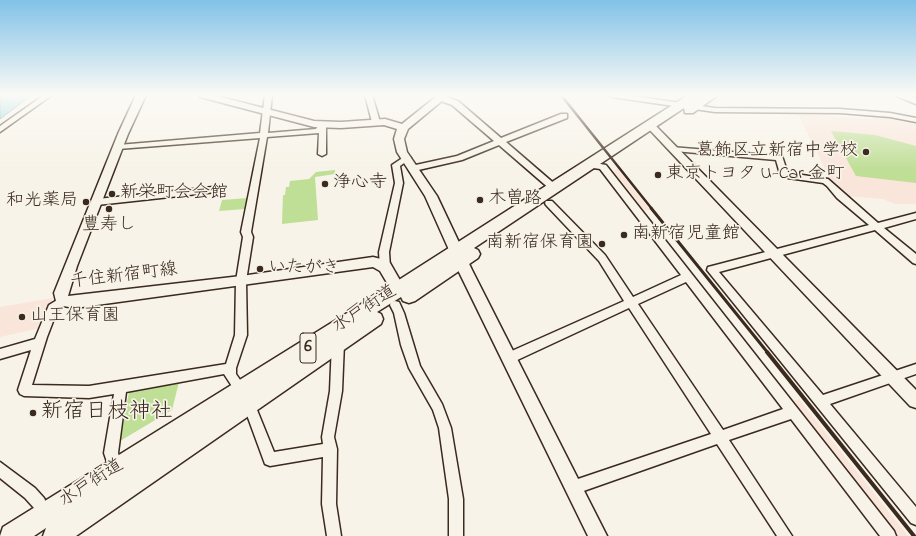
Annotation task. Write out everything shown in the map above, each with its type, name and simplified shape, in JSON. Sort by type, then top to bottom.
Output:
[{"type":"highway","name":"水戸街道","points":[[654,128],[663,120]]},
{"type":"highway","name":"水戸街道","points":[[58,535],[245,397],[666,120]]},
{"type":"highway","name":"水戸街道","points":[[18,532],[116,469],[338,343],[396,297]]},
{"type":"main road","name":"千住新宿町線","points":[[130,120],[61,294],[62,301],[75,302],[241,281],[373,262],[380,263],[385,267]]},
{"type":"main road","points":[[302,120],[323,125],[385,122],[403,128]]},
{"type":"main road","points":[[413,120],[403,128],[400,139],[402,152],[414,168],[431,196],[509,358],[575,487],[598,536]]},
{"type":"main road","points":[[654,128],[916,401]]},
{"type":"main road","points":[[385,267],[396,297]]},
{"type":"street","points":[[0,130],[14,120]]},
{"type":"street","points":[[266,120],[246,232],[248,237],[241,281],[241,335],[230,368],[230,375],[245,397],[270,459],[330,448]]},
{"type":"street","points":[[473,120],[499,142],[552,196],[602,258],[785,536]]},
{"type":"street","points":[[414,168],[459,158],[554,120]]},
{"type":"street","points":[[118,147],[318,131],[323,125]]},
{"type":"street","points":[[322,154],[323,125]]},
{"type":"street","points":[[674,149],[779,158],[783,172],[788,175],[830,184],[840,196],[916,260]]},
{"type":"street","points":[[385,267],[384,252],[399,183],[396,165],[407,158]]},
{"type":"street","points":[[596,166],[687,277],[889,536]]},
{"type":"street","points":[[97,202],[213,190]]},
{"type":"street","points":[[916,216],[712,270],[916,518]]},
{"type":"street","points":[[509,358],[687,277]]},
{"type":"street","points":[[396,297],[407,345],[415,368],[438,408],[450,447],[456,499],[456,536]]},
{"type":"street","points":[[62,301],[53,308],[24,390],[90,392],[230,368]]},
{"type":"street","points":[[334,536],[329,504],[329,432],[336,391],[338,343]]},
{"type":"street","points":[[0,354],[39,344]]},
{"type":"street","points":[[820,402],[916,369]]},
{"type":"street","points":[[116,469],[111,453],[121,387]]},
{"type":"street","points":[[575,487],[793,412]]},
{"type":"street","points":[[0,469],[30,493],[39,503],[45,515]]},
{"type":"shaded area","name":"葛飾区立新宿中学校","points":[[801,120],[897,120],[916,123],[916,204],[895,204],[883,199],[845,196],[831,181]]},
{"type":"shaded area","points":[[617,168],[650,210],[645,211],[614,172]]},
{"type":"shaded area","name":"山王保育園","points":[[53,298],[40,328],[0,337],[0,307]]},
{"type":"shaded area","points":[[799,399],[908,536],[894,536],[791,402]]},
{"type":"green space","points":[[831,131],[875,135],[916,146],[916,183],[856,176]]},
{"type":"green space","points":[[335,170],[335,174],[315,177],[318,220],[282,224],[283,195],[285,195],[286,187],[289,187],[290,181],[309,179],[316,172]]},
{"type":"green space","points":[[248,198],[245,209],[219,211],[222,200]]},
{"type":"green space","points":[[179,382],[172,410],[120,441],[129,392],[133,389]]},
{"type":"railway","points":[[581,120],[652,209]]},
{"type":"railway","points":[[651,208],[768,353]]},
{"type":"railway","points":[[767,352],[914,536]]},
{"type":"place","name":"葛飾区立新宿中学校","points":[[866,152]]},
{"type":"place","name":"東京トヨタ U-Car 金町","points":[[658,175]]},
{"type":"place","name":"浄心寺","points":[[325,184]]},
{"type":"place","name":"新栄町会会館","points":[[112,194]]},
{"type":"place","name":"木曽路","points":[[480,200]]},
{"type":"place","name":"和光薬局","points":[[86,202]]},
{"type":"place","name":"豊寿し","points":[[109,209]]},
{"type":"place","name":"南新宿児童館","points":[[624,235]]},
{"type":"place","name":"南新宿保育園","points":[[602,244]]},
{"type":"place","name":"いたがき","points":[[260,269]]},
{"type":"place","name":"山王保育園","points":[[22,317]]},
{"type":"place","name":"新宿日枝神社","points":[[33,413]]}]
